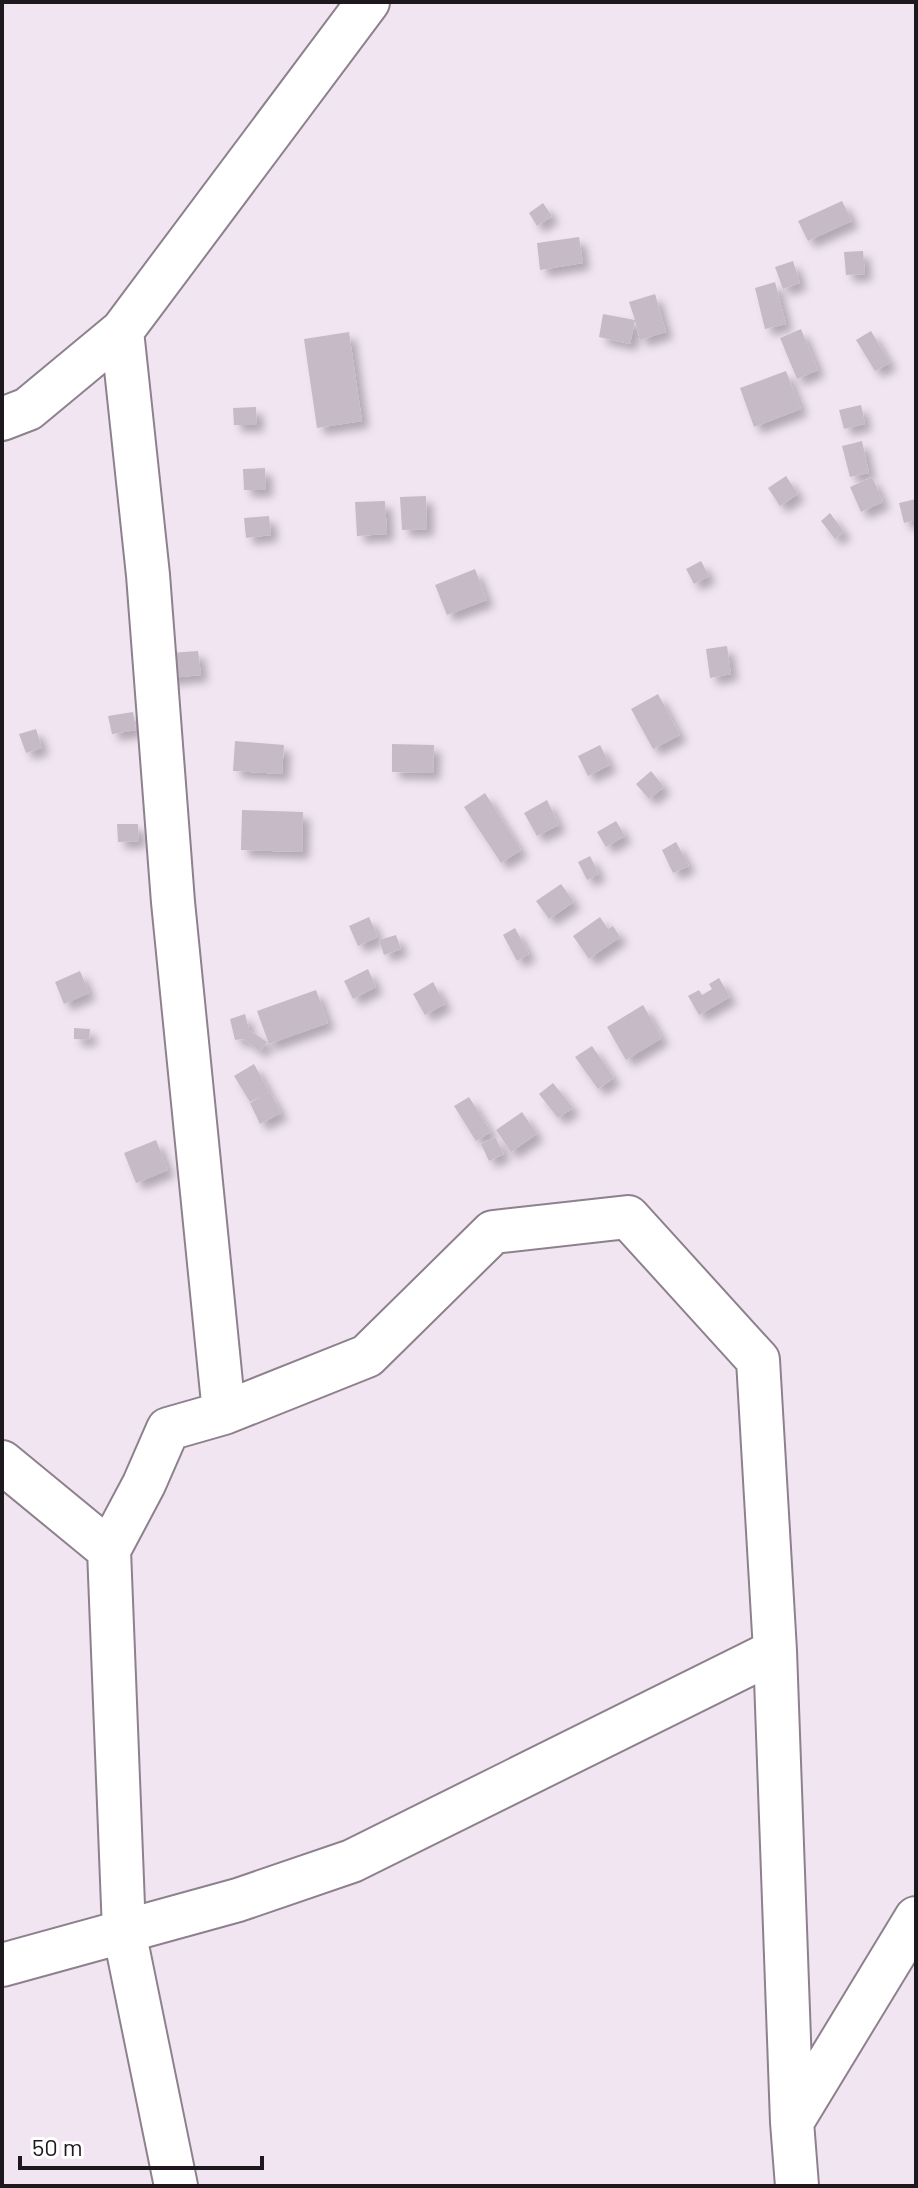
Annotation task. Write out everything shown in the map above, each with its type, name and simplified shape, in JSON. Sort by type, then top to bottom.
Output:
[{"type":"street","points":[[2,419],[28,409],[122,331],[368,2]]},
{"type":"street","points":[[122,331],[148,575],[174,917],[224,1413]]},
{"type":"street","points":[[176,2186],[124,1931],[109,1550],[144,1484],[168,1429],[224,1413],[367,1356],[493,1232],[628,1217],[758,1360],[775,1651],[797,2186]]},
{"type":"street","points":[[2,1462],[109,1550]]},
{"type":"street","points":[[2,1965],[238,1900],[352,1861],[775,1651]]},
{"type":"street","points":[[792,2122],[916,1918]]},
{"type":"building","points":[[842,201],[852,221],[808,241],[798,221]]},
{"type":"building","points":[[543,203],[552,216],[537,226],[529,213]]},
{"type":"building","points":[[579,237],[583,263],[540,270],[537,243]]},
{"type":"building","points":[[863,251],[865,274],[846,275],[844,252]]},
{"type":"building","points":[[793,261],[800,283],[783,289],[775,267]]},
{"type":"building","points":[[775,282],[786,324],[765,329],[755,288]]},
{"type":"building","points":[[655,294],[666,332],[640,340],[635,321],[630,344],[599,337],[603,314],[635,320],[629,302]]},
{"type":"building","points":[[801,329],[818,370],[797,379],[780,338]]},
{"type":"building","points":[[871,331],[890,363],[875,371],[856,340]]},
{"type":"building","points":[[349,332],[362,421],[317,428],[304,339]]},
{"type":"building","points":[[786,371],[801,409],[754,427],[740,388]]},
{"type":"building","points":[[861,405],[865,424],[844,429],[839,410]]},
{"type":"building","points":[[256,407],[257,425],[234,425],[233,408]]},
{"type":"building","points":[[862,441],[869,473],[850,477],[842,446]]},
{"type":"building","points":[[265,468],[266,490],[244,490],[243,469]]},
{"type":"building","points":[[786,476],[798,494],[780,506],[768,488]]},
{"type":"building","points":[[872,477],[883,502],[861,512],[850,487]]},
{"type":"building","points":[[426,496],[427,529],[402,530],[400,497]]},
{"type":"building","points":[[916,499],[916,520],[904,523],[899,503]]},
{"type":"building","points":[[385,501],[387,534],[357,536],[355,502]]},
{"type":"building","points":[[830,513],[844,532],[835,539],[821,521]]},
{"type":"building","points":[[269,516],[271,535],[246,538],[244,518]]},
{"type":"building","points":[[701,561],[709,576],[694,584],[686,569]]},
{"type":"building","points":[[475,569],[487,600],[447,615],[435,585]]},
{"type":"building","points":[[727,646],[731,674],[710,678],[706,649]]},
{"type":"building","points":[[198,651],[201,675],[160,679],[157,654]]},
{"type":"building","points":[[658,694],[680,735],[653,749],[631,709]]},
{"type":"building","points":[[133,712],[136,730],[112,734],[108,716]]},
{"type":"building","points":[[36,729],[42,748],[26,753],[19,734]]},
{"type":"building","points":[[235,741],[284,745],[282,774],[233,771]]},
{"type":"building","points":[[392,744],[434,745],[433,773],[392,772]]},
{"type":"building","points":[[600,745],[610,765],[588,776],[578,756]]},
{"type":"building","points":[[651,771],[664,787],[649,799],[636,784]]},
{"type":"building","points":[[485,793],[521,850],[501,863],[464,807]]},
{"type":"building","points":[[547,800],[559,825],[537,836],[524,813]]},
{"type":"building","points":[[242,810],[303,812],[302,852],[241,850]]},
{"type":"building","points":[[616,821],[625,836],[606,847],[597,832]]},
{"type":"building","points":[[117,824],[138,824],[139,841],[118,842]]},
{"type":"building","points":[[676,842],[689,866],[673,873],[662,850]]},
{"type":"building","points":[[590,856],[599,874],[587,880],[578,862]]},
{"type":"building","points":[[561,884],[574,902],[549,919],[536,901]]},
{"type":"building","points":[[369,917],[378,937],[358,946],[349,926]]},
{"type":"building","points":[[600,917],[608,929],[613,926],[620,937],[589,959],[573,936]]},
{"type":"building","points":[[515,928],[529,954],[517,961],[503,935]]},
{"type":"building","points":[[396,935],[401,949],[384,955],[379,940]]},
{"type":"building","points":[[368,969],[376,987],[353,999],[344,981]]},
{"type":"building","points":[[80,971],[89,993],[64,1004],[55,982]]},
{"type":"building","points":[[719,978],[730,997],[699,1015],[688,996],[699,990],[702,995],[712,989],[709,984]]},
{"type":"building","points":[[433,982],[445,1004],[425,1015],[413,994]]},
{"type":"building","points":[[316,990],[328,1023],[269,1044],[257,1011]]},
{"type":"building","points":[[643,1005],[662,1038],[626,1060],[607,1027]]},
{"type":"building","points":[[245,1014],[249,1030],[267,1042],[260,1051],[243,1039],[235,1040],[230,1019]]},
{"type":"building","points":[[74,1028],[90,1029],[89,1040],[74,1039]]},
{"type":"building","points":[[592,1046],[614,1078],[598,1089],[575,1057]]},
{"type":"building","points":[[254,1064],[269,1091],[250,1102],[234,1076]]},
{"type":"building","points":[[553,1083],[573,1108],[558,1118],[539,1094]]},
{"type":"building","points":[[270,1092],[281,1113],[260,1124],[250,1103]]},
{"type":"building","points":[[469,1097],[491,1132],[476,1141],[454,1106]]},
{"type":"building","points":[[522,1112],[537,1134],[511,1152],[496,1130]]},
{"type":"building","points":[[495,1137],[504,1154],[489,1161],[481,1144]]},
{"type":"building","points":[[156,1140],[168,1170],[136,1183],[124,1153]]}]
